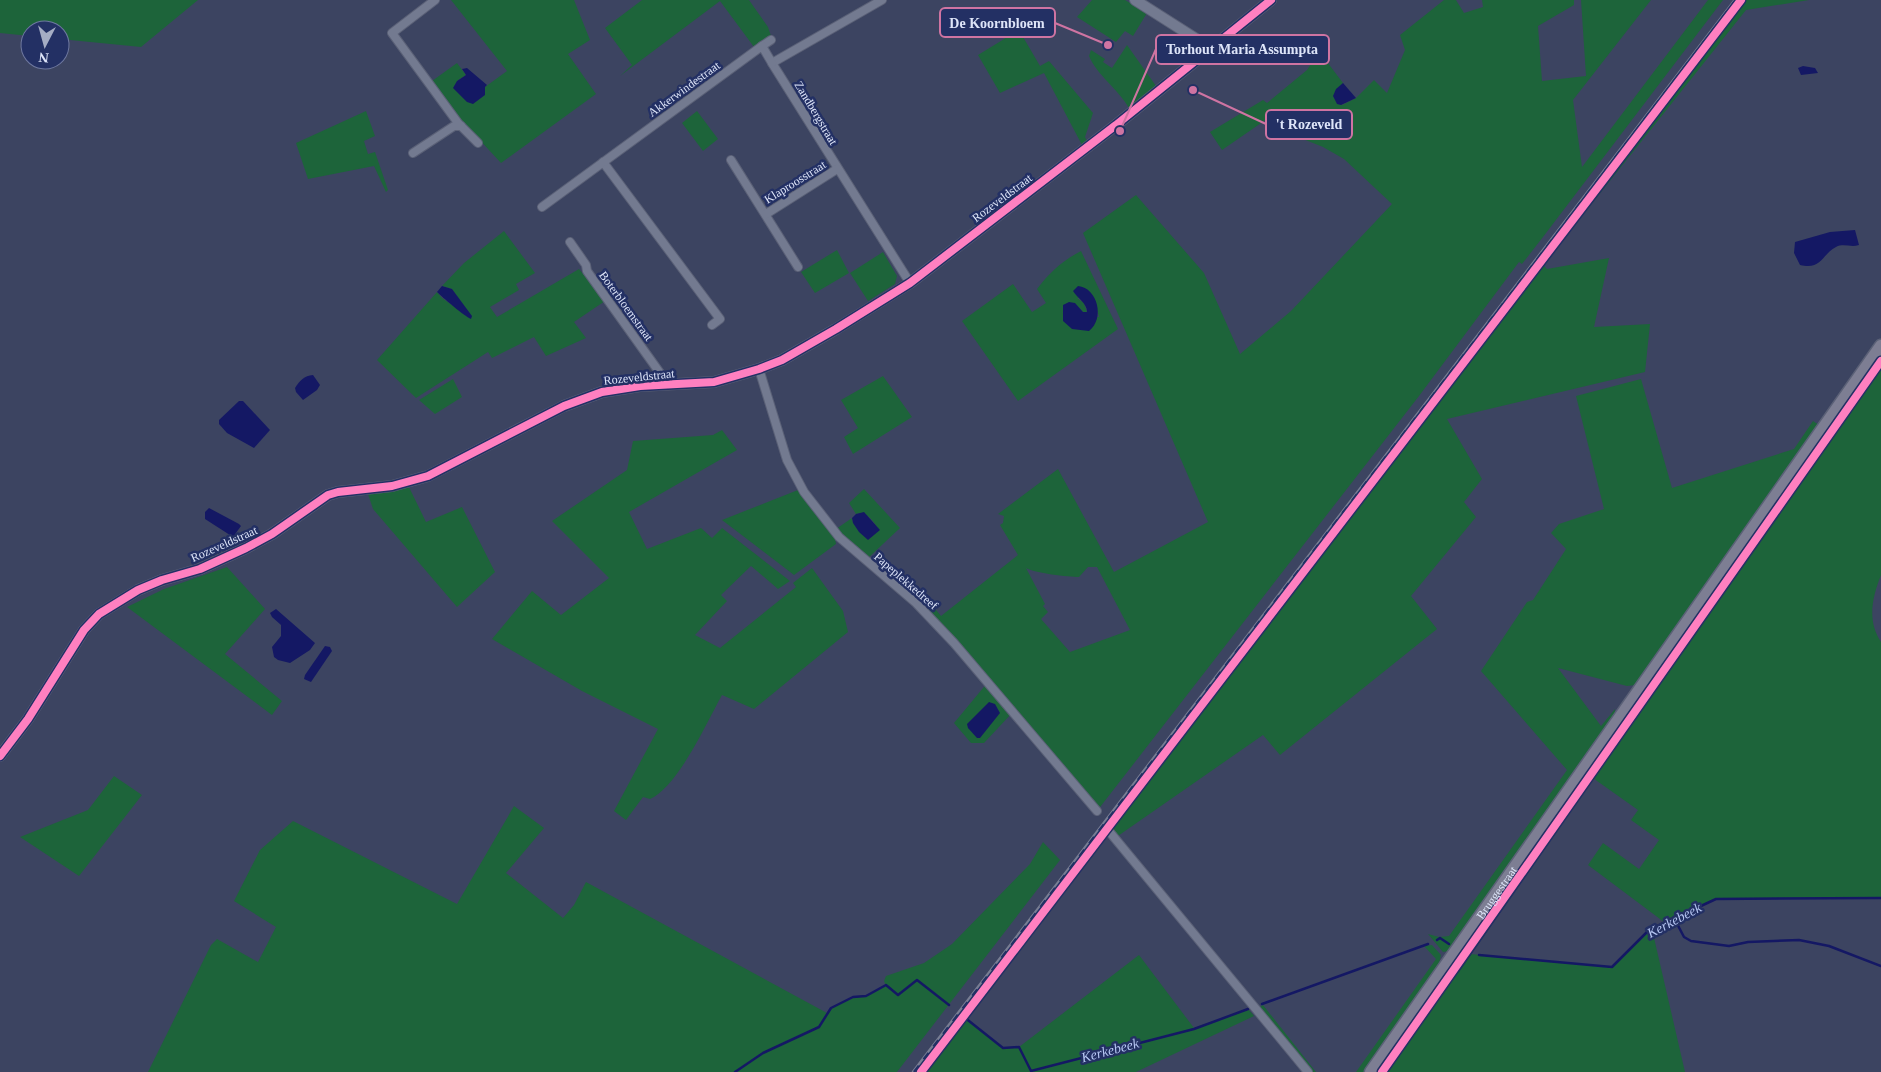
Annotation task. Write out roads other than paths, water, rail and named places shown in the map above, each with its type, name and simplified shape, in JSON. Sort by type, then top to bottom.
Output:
[{"type":"main road","name":"Bruggestraat","points":[[1371,1072],[1881,346]]},
{"type":"street","points":[[435,0],[392,33],[461,126],[478,143]]},
{"type":"street","points":[[770,40],[762,46],[772,63],[882,0]]},
{"type":"street","points":[[1135,0],[1212,49]]},
{"type":"street","name":"Rozeveldstraat","points":[[0,756],[32,713],[84,630],[99,614],[119,601],[162,580],[200,569],[246,548],[272,534],[328,495],[412,482],[441,470],[564,406],[589,396],[614,389],[714,382],[760,370],[782,360],[910,283],[1088,147],[1272,0]]},
{"type":"street","name":"Akkerwindestraat","points":[[542,207],[762,46]]},
{"type":"street","name":"Zandbergstraat","points":[[772,63],[910,283]]},
{"type":"street","points":[[413,153],[454,126],[461,126]]},
{"type":"street","name":"Klaproosstraat","points":[[731,160],[798,267]]},
{"type":"street","points":[[603,162],[720,319],[712,325]]},
{"type":"street","name":"Klaproosstraat","points":[[766,214],[837,169]]},
{"type":"street","name":"Boterbloemstraat","points":[[570,242],[586,265],[587,271],[660,372],[661,385]]},
{"type":"street","name":"Papeplekkedreef","points":[[760,370],[787,460],[804,492],[839,537],[916,602],[965,656],[1097,811]]},
{"type":"street","points":[[1108,830],[1308,1072]]},
{"type":"waterway","points":[[1458,971],[1562,822]]},
{"type":"waterway","name":"Kerkebeek","points":[[1479,955],[1612,967],[1649,930],[1716,899],[1881,898]]},
{"type":"waterway","points":[[1674,918],[1684,937],[1691,941],[1729,946],[1748,942],[1799,940],[1829,946],[1881,966]]},
{"type":"waterway","name":"Kerkebeek","points":[[1437,940],[1440,938],[1449,944]]},
{"type":"waterway","name":"Kerkebeek","points":[[1262,1004],[1428,944]]},
{"type":"waterway","name":"Kerkebeek","points":[[735,1072],[763,1053],[819,1027],[831,1008],[853,997],[866,996],[886,985],[898,995],[917,980],[949,1005]]},
{"type":"waterway","name":"Kerkebeek","points":[[964,1017],[1003,1048],[1019,1047],[1031,1071],[1194,1029],[1248,1009]]},
{"type":"railway","points":[[914,1072],[1736,0]]},
{"type":"place","name":"De Koornbloem","points":[[1108,45]]},
{"type":"place","name":"'t Rozeveld","points":[[1193,90]]},
{"type":"place","name":"Torhout Maria Assumpta","points":[[1120,131]]}]
